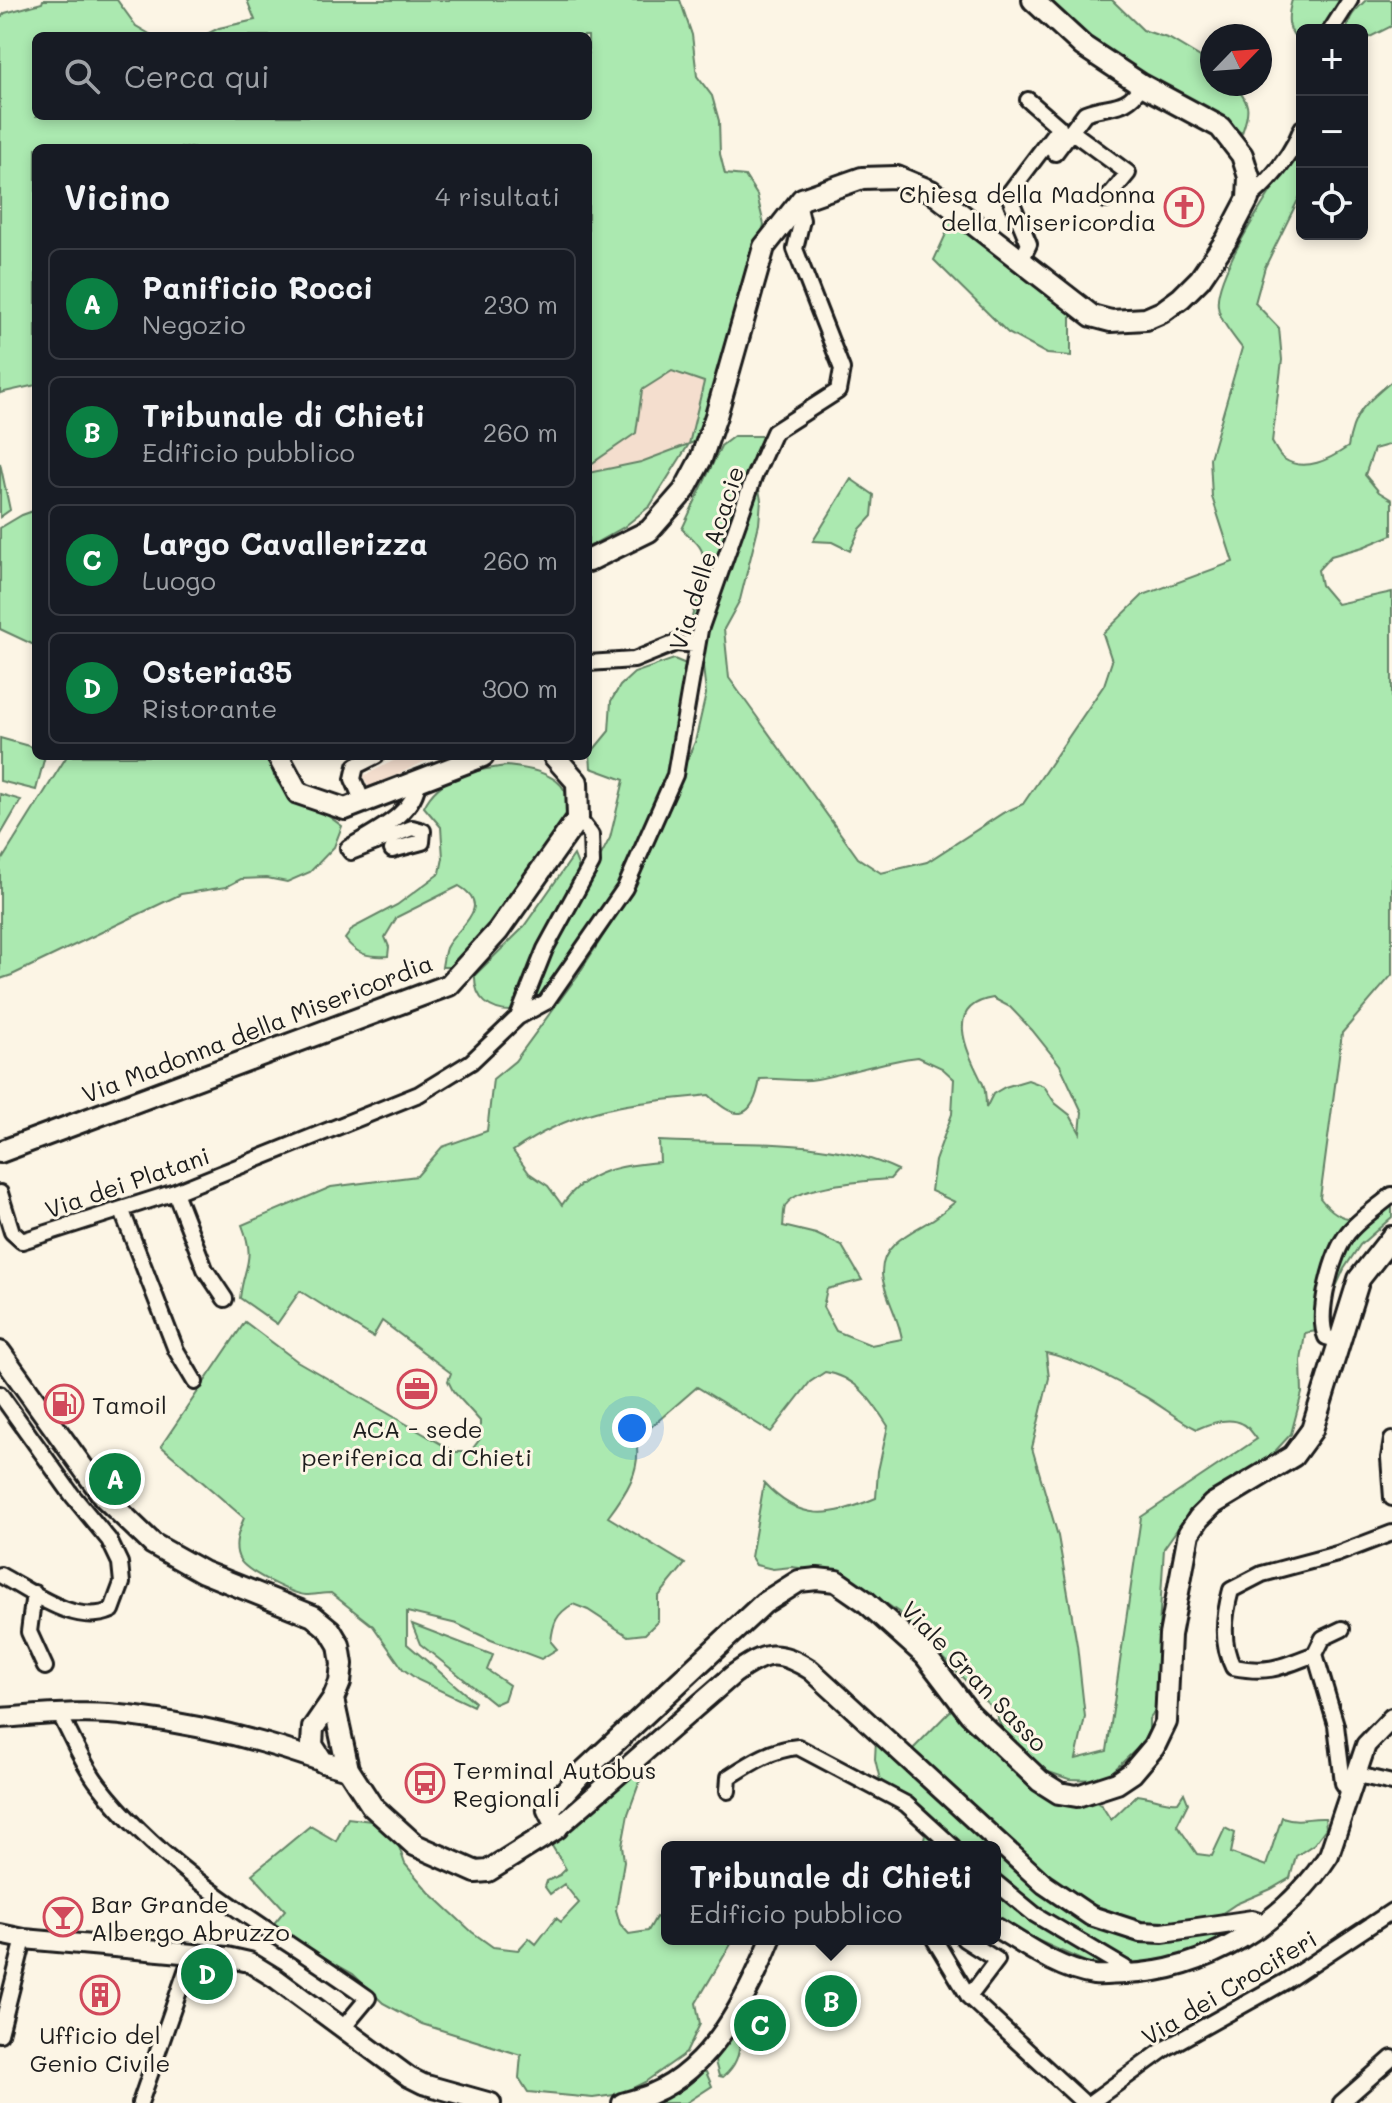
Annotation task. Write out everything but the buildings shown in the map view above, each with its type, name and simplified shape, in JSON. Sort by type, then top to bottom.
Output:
[{"type":"main road","points":[[592,559],[649,531],[684,491],[701,459],[716,416],[764,247],[802,199],[862,178],[897,177],[931,191],[1092,316],[1111,321],[1146,319],[1162,312],[1200,279],[1227,239],[1248,199],[1249,177],[1242,155],[1220,127],[1142,85],[1083,46],[1033,0]]},
{"type":"main road","points":[[280,760],[298,793],[345,809],[473,760]]},
{"type":"main road","points":[[558,760],[577,782],[578,818]]},
{"type":"main road","name":"Via Madonna della Misericordia","points":[[0,1152],[449,985],[498,931],[578,818]]},
{"type":"main road","name":"Viale Gran Sasso","points":[[557,1828],[548,1810],[585,1770],[764,1603],[799,1581],[817,1579],[836,1581],[865,1601],[925,1655],[970,1714],[1040,1781],[1059,1793],[1077,1796],[1117,1783],[1132,1773],[1154,1747],[1166,1722],[1170,1635],[1189,1533],[1213,1504],[1293,1456],[1302,1447],[1312,1430],[1359,1279],[1392,1237]]},
{"type":"main road","points":[[0,1352],[104,1497],[153,1544],[203,1572],[313,1616],[330,1630],[339,1645],[342,1664],[340,1682],[333,1699],[313,1728],[313,1749],[323,1762],[345,1760]]},
{"type":"main road","points":[[333,1699],[345,1760]]},
{"type":"main road","points":[[313,1728],[327,1733],[361,1792],[391,1826],[415,1845],[476,1872],[493,1869],[557,1828]]},
{"type":"street","points":[[1335,24],[1350,0]]},
{"type":"street","points":[[1055,153],[1085,113],[1125,104],[1133,99],[1142,85]]},
{"type":"street","points":[[1021,261],[1029,244],[1010,192],[1059,127],[1028,100]]},
{"type":"street","points":[[1071,131],[1128,173],[1106,200]]},
{"type":"street","points":[[1248,199],[1265,185],[1296,144]]},
{"type":"street","name":"Via delle Acacie","points":[[298,1143],[419,1094],[471,1062],[518,1017],[546,1002],[625,888],[675,775],[700,630],[749,491],[774,432],[838,391],[842,369],[795,249],[802,220],[798,203]]},
{"type":"street","points":[[592,663],[634,660],[676,643],[697,645]]},
{"type":"street","points":[[363,802],[353,779],[356,766],[368,760]]},
{"type":"street","points":[[392,850],[422,842],[423,831],[412,828],[351,852],[348,848],[402,813],[417,791],[418,781]]},
{"type":"street","name":"Via delle Acacie","points":[[518,1017],[545,949],[592,863],[591,835],[578,818]]},
{"type":"street","name":"Via dei Platani","points":[[0,1193],[12,1232],[22,1241],[122,1211],[298,1143]]},
{"type":"street","points":[[175,1192],[205,1269],[225,1299]]},
{"type":"street","points":[[1340,1341],[1326,1337],[1321,1326],[1331,1269],[1347,1234],[1392,1195]]},
{"type":"street","points":[[122,1211],[176,1350],[195,1382]]},
{"type":"street","points":[[0,1394],[72,1495],[109,1540],[120,1563],[122,1583],[112,1610],[99,1616],[65,1609],[0,1575]]},
{"type":"street","points":[[1392,1440],[1389,1458],[1392,1498]]},
{"type":"street","points":[[1342,1629],[1323,1638],[1315,1654],[1258,1672],[1233,1667],[1225,1653],[1226,1608],[1231,1590],[1262,1574],[1325,1557],[1392,1533]]},
{"type":"street","points":[[34,1593],[29,1632],[45,1667]]},
{"type":"street","points":[[557,1828],[734,1674],[763,1656],[777,1654],[811,1670],[997,1841]]},
{"type":"street","points":[[1315,1654],[1336,1725],[1343,1783],[1350,1793]]},
{"type":"street","points":[[60,1715],[97,1784],[160,1850],[227,1904],[368,1998],[343,2028]]},
{"type":"street","points":[[0,1718],[129,1715],[277,1746],[323,1762]]},
{"type":"street","points":[[1001,1930],[1056,1962],[1094,1975],[1144,1973],[1204,1958],[1238,1941],[1319,1869],[1329,1855],[1366,1745],[1392,1718]]},
{"type":"street","points":[[277,1746],[313,1728]]},
{"type":"street","points":[[728,1791],[729,1777],[746,1766],[779,1749],[798,1747],[906,1804],[946,1841]]},
{"type":"street","points":[[1354,1774],[1392,1783]]},
{"type":"street","points":[[1001,1845],[1044,1884],[1091,1916],[1140,1932],[1186,1931],[1252,1920],[1261,1923]]},
{"type":"street","points":[[1001,1887],[1034,1914],[1125,1968],[1129,1974]]},
{"type":"street","name":"Via dei Crociferi","points":[[1087,2103],[1166,2048],[1286,1981],[1392,1911]]},
{"type":"street","points":[[0,1934],[24,1939],[227,1957],[249,1962],[423,2084],[491,2103]]},
{"type":"street","points":[[0,2034],[24,1939]]},
{"type":"street","points":[[622,2103],[653,2093],[684,2073],[716,2041],[754,1982],[769,1945]]},
{"type":"street","points":[[938,1945],[969,1997],[1087,2103]]},
{"type":"street","points":[[969,1997],[997,1960],[973,1945]]},
{"type":"street","points":[[140,2103],[192,1954]]},
{"type":"street","points":[[1341,2103],[1392,2058]]},
{"type":"shaded area","points":[[672,371],[704,382],[689,444],[641,462],[592,472],[592,463],[636,433],[642,390]]},
{"type":"shaded area","points":[[395,760],[428,760],[369,788],[363,776]]},
{"type":"green space","points":[[43,0],[117,0],[136,26],[146,32],[32,32],[32,120],[592,120],[592,32],[211,32],[255,20],[247,0],[680,0],[692,35],[697,76],[712,96],[719,121],[720,154],[725,174],[745,176],[757,195],[764,225],[699,440],[689,444],[704,382],[672,371],[642,390],[636,433],[592,463],[592,144],[32,144],[32,386],[0,393],[0,18],[5,13],[42,3]]},
{"type":"green space","points":[[1047,0],[1112,0],[1143,30],[1170,39],[1200,57],[1200,96],[1243,96],[1247,112],[1242,133],[1123,63],[1086,37]]},
{"type":"green space","points":[[1292,0],[1343,0],[1330,24],[1296,24],[1296,38],[1289,24]]},
{"type":"green space","points":[[1366,0],[1392,0],[1392,26],[1368,38],[1368,24],[1348,24]]},
{"type":"green space","points":[[1296,152],[1296,204],[1265,267],[1255,303],[1279,328],[1282,360],[1272,442],[1277,451],[1292,463],[1309,465],[1348,447],[1353,425],[1362,409],[1392,381],[1392,444],[1374,449],[1365,475],[1379,492],[1392,500],[1392,535],[1331,556],[1318,570],[1321,585],[1337,604],[1392,592],[1392,975],[1342,1033],[1320,1198],[1338,1215],[1355,1218],[1373,1211],[1392,1197],[1392,1217],[1360,1245],[1344,1269],[1316,1331],[1305,1333],[1301,1361],[1302,1393],[1291,1434],[1267,1460],[1193,1507],[1164,1548],[1158,1644],[1161,1679],[1156,1709],[1149,1719],[1149,1730],[1142,1744],[1109,1775],[1099,1780],[1069,1779],[1034,1767],[1008,1745],[995,1711],[900,1613],[843,1574],[756,1565],[751,1557],[764,1483],[791,1505],[817,1513],[844,1509],[876,1498],[878,1471],[888,1426],[854,1384],[825,1372],[810,1382],[771,1432],[697,1387],[636,1440],[635,1471],[608,1517],[685,1564],[658,1597],[658,1621],[645,1634],[628,1636],[573,1604],[559,1615],[554,1624],[551,1642],[557,1649],[541,1659],[457,1624],[407,1612],[407,1644],[475,1702],[473,1706],[418,1680],[403,1669],[373,1626],[331,1593],[299,1594],[270,1582],[244,1565],[236,1544],[244,1518],[161,1446],[245,1322],[297,1361],[455,1452],[470,1452],[480,1439],[480,1421],[453,1391],[448,1381],[451,1373],[382,1321],[373,1337],[300,1291],[277,1324],[240,1298],[249,1255],[242,1225],[331,1187],[417,1176],[442,1147],[487,1131],[493,1079],[515,1061],[578,975],[619,911],[695,742],[706,694],[700,638],[690,627],[701,581],[703,555],[682,529],[721,446],[734,436],[763,436],[753,457],[761,500],[759,524],[740,600],[724,629],[729,678],[858,858],[881,873],[927,862],[1003,813],[1023,804],[1104,685],[1112,661],[1103,634],[1143,595],[1233,562],[1212,497],[1210,458],[1242,348],[1221,317],[1219,291],[1237,248]],"holes":[[[993,998],[1010,1007],[1060,1065],[1082,1112],[1080,1133],[1070,1115],[1055,1103],[1044,1086],[1028,1080],[993,1094],[986,1108],[984,1087],[966,1046],[963,1021],[977,1003]],[[918,1057],[942,1068],[954,1079],[952,1114],[935,1161],[931,1191],[955,1202],[898,1241],[886,1255],[883,1281],[902,1339],[871,1345],[836,1331],[823,1307],[827,1289],[862,1280],[842,1246],[816,1234],[783,1226],[785,1207],[802,1194],[849,1183],[890,1179],[898,1170],[842,1151],[811,1147],[659,1141],[660,1162],[618,1168],[593,1177],[571,1193],[562,1205],[548,1186],[529,1173],[513,1151],[560,1124],[606,1109],[709,1095],[736,1113],[748,1109],[753,1102],[760,1079],[810,1080]],[[1046,1353],[1109,1377],[1197,1429],[1226,1420],[1245,1425],[1257,1439],[1141,1517],[1107,1751],[1076,1759],[1085,1717],[1077,1645],[1058,1536],[1032,1448],[1049,1378]]]},
{"type":"green space","points":[[947,207],[1071,306],[1071,356],[1047,354],[1008,333],[934,260],[946,234]]},
{"type":"green space","points":[[689,444],[650,506],[624,527],[592,545],[592,472],[641,462]]},
{"type":"green space","points":[[0,463],[10,510],[0,517]]},
{"type":"green space","points":[[851,479],[874,495],[872,516],[860,529],[850,551],[832,542],[813,541]]},
{"type":"green space","points":[[32,511],[32,644],[0,629],[0,528]]},
{"type":"green space","points":[[674,659],[686,664],[679,725],[671,761],[649,823],[619,882],[548,993],[534,998],[536,980],[610,838],[624,780],[591,768],[590,760],[592,752],[609,731],[611,701],[620,686],[634,673]]},
{"type":"green space","points":[[0,738],[32,747],[32,760],[44,760],[36,790],[0,781]]},
{"type":"green space","points":[[64,760],[271,760],[274,777],[286,791],[342,826],[334,847],[310,872],[287,882],[267,878],[241,879],[226,887],[181,894],[0,979],[0,863]]},
{"type":"green space","points":[[507,766],[531,770],[554,779],[566,794],[570,817],[461,967],[442,967],[446,948],[473,910],[474,902],[459,886],[397,917],[385,937],[388,956],[369,955],[354,949],[345,939],[353,928],[397,905],[440,873],[443,858],[441,827],[424,807],[431,796],[459,776]]},
{"type":"green space","points":[[0,794],[21,800],[0,836]]},
{"type":"green space","points":[[574,855],[578,875],[514,1011],[491,1006],[477,991],[475,975],[522,929]]},
{"type":"green space","points":[[412,1624],[493,1655],[487,1670],[509,1685],[504,1700],[495,1704],[420,1644]]},
{"type":"green space","points":[[957,1704],[1016,1766],[1096,1802],[1111,1820],[1137,1795],[1178,1802],[1184,1793],[1188,1803],[1177,1825],[1197,1854],[1212,1856],[1225,1828],[1235,1833],[1231,1853],[1266,1866],[1282,1817],[1300,1820],[1325,1818],[1326,1828],[1314,1844],[1296,1856],[1290,1878],[1236,1904],[1209,1922],[1140,1927],[1116,1913],[1073,1897],[909,1753]]},
{"type":"green space","points":[[876,1740],[985,1841],[924,1841],[926,1827],[908,1800],[880,1780],[875,1759]]},
{"type":"green space","points":[[642,1768],[622,1846],[624,1861],[616,1910],[620,1924],[629,1934],[648,1931],[656,1917],[661,1919],[661,1945],[730,1945],[696,2003],[700,2024],[686,2053],[645,2082],[621,2094],[593,2098],[528,2092],[519,2078],[521,2055],[422,2024],[383,2003],[353,1974],[271,1927],[285,1910],[252,1874],[310,1826],[336,1841],[348,1818],[371,1821],[397,1841],[405,1864],[429,1892],[472,1932],[493,1947],[518,1950],[529,1938],[536,1944],[556,1918],[561,1922],[579,1903],[564,1884],[550,1894],[545,1887],[547,1881],[566,1869],[549,1841],[578,1824]]},
{"type":"green space","points":[[1001,1855],[1087,1923],[1113,1933],[1140,1940],[1164,1941],[1228,1932],[1226,1942],[1188,1959],[1117,1968],[1090,1964],[1001,1922]]},
{"type":"green space","points":[[735,2033],[741,2039],[736,2060],[723,2077],[719,2076],[714,2058],[731,2034]]},
{"type":"green space","points":[[700,2071],[706,2072],[712,2086],[686,2103],[650,2103]]},
{"type":"place","name":"Chiesa della Madonna della Misericordia","points":[[1184,207]]},
{"type":"place","name":"ACA - sede periferica di Chieti","points":[[417,1389]]},
{"type":"place","name":"Tamoil","points":[[64,1404]]},
{"type":"place","name":"Panificio Rocci","points":[[115,1479]]},
{"type":"place","name":"Terminal Autobus Regionali","points":[[425,1783]]},
{"type":"place","name":"Bar Grande Albergo Abruzzo","points":[[63,1917]]},
{"type":"place","name":"Osteria35","points":[[207,1974]]},
{"type":"place","name":"Ufficio del Genio Civile","points":[[100,1995]]},
{"type":"place","name":"Tribunale di Chieti","points":[[831,2001]]},
{"type":"place","name":"Largo Cavallerizza","points":[[760,2025]]}]
